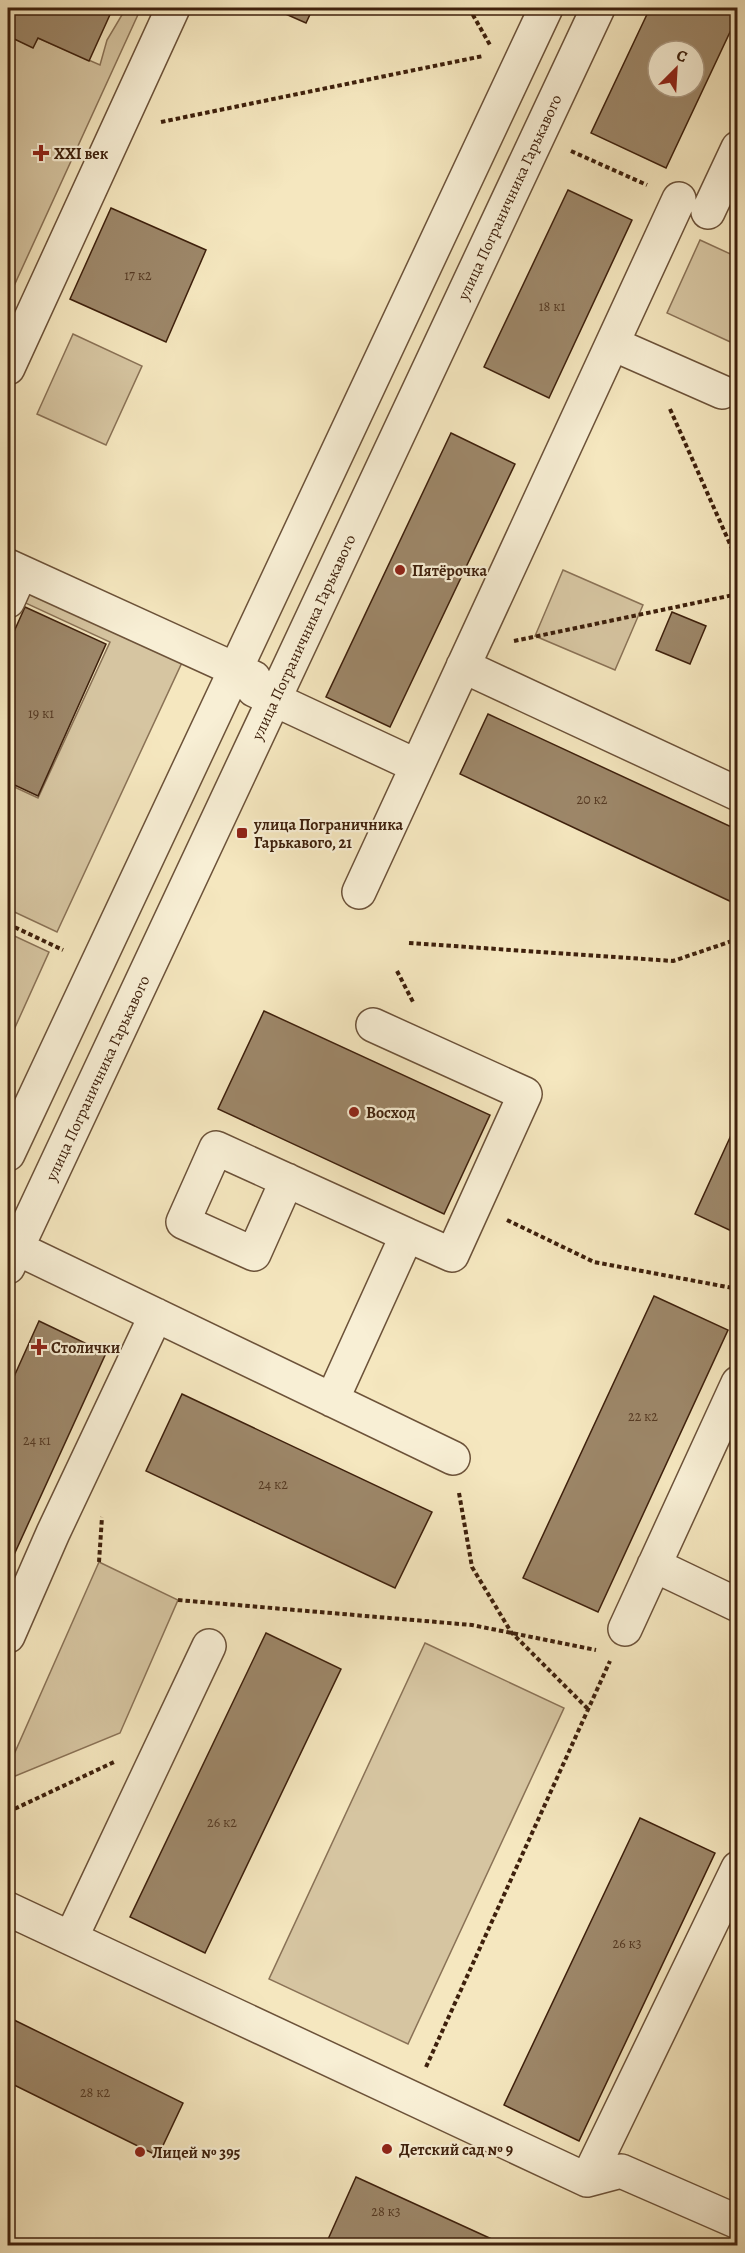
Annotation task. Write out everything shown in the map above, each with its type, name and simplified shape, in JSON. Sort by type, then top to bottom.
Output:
[{"type":"street","points":[[8,368],[173,8]]},
{"type":"street","points":[[8,1154],[546,8]]},
{"type":"street","name":"улица Пограничника Гарькавого","points":[[11,1253],[277,694],[598,8]]},
{"type":"street","points":[[358,892],[613,344],[694,206],[738,148]]},
{"type":"street","points":[[613,344],[722,392]]},
{"type":"street","points":[[12,579],[277,694],[417,766]]},
{"type":"street","points":[[466,659],[738,794]]},
{"type":"street","points":[[287,1180],[452,1255],[525,1094],[373,1025]]},
{"type":"street","points":[[333,1400],[407,1235]]},
{"type":"street","points":[[11,1253],[156,1315],[453,1458]]},
{"type":"street","points":[[8,1636],[53,1533],[156,1315]]},
{"type":"street","points":[[619,1642],[738,1383]]},
{"type":"street","points":[[654,1565],[738,1605]]},
{"type":"street","points":[[71,1938],[209,1646]]},
{"type":"street","points":[[586,2180],[738,1868]]},
{"type":"street","points":[[8,1908],[586,2180],[621,2171],[738,2222]]},
{"type":"path","points":[[469,8],[495,54]]},
{"type":"path","points":[[116,131],[483,56]]},
{"type":"path","points":[[570,150],[694,206]]},
{"type":"path","points":[[648,359],[738,562]]},
{"type":"path","points":[[466,659],[535,636],[738,594]]},
{"type":"path","points":[[8,924],[72,954]]},
{"type":"path","points":[[409,943],[673,961],[738,939]]},
{"type":"path","points":[[474,1205],[594,1262],[738,1289]]},
{"type":"path","points":[[453,1458],[472,1567],[511,1632],[588,1709]]},
{"type":"path","points":[[178,1600],[472,1625],[511,1632],[619,1642],[412,2097]]},
{"type":"path","points":[[8,1812],[166,1737]]},
{"type":"shaded area","name":"XXI век","points":[[126,8],[141,8],[8,299],[8,36],[33,47],[38,38],[100,65],[107,40]]},
{"type":"shaded area","points":[[700,240],[737,257],[737,345],[667,313]]},
{"type":"shaded area","points":[[8,299],[12,307],[8,322]]},
{"type":"shaded area","points":[[73,334],[142,366],[106,445],[37,414]]},
{"type":"shaded area","points":[[563,570],[643,605],[615,670],[535,636]]},
{"type":"shaded area","points":[[27,584],[185,656],[57,932],[8,909],[8,784],[38,798],[110,642],[19,600]]},
{"type":"shaded area","points":[[8,933],[49,952],[8,1043]]},
{"type":"shaded area","points":[[99,1562],[178,1600],[120,1733],[8,1779],[8,1768]]},
{"type":"shaded area","points":[[425,1643],[564,1708],[408,2044],[269,1979]]},
{"type":"building","points":[[8,8],[113,8],[89,61],[38,38],[33,48],[8,36]]},
{"type":"building","points":[[272,8],[313,8],[306,23]]},
{"type":"building","points":[[650,8],[738,8],[738,15],[706,83],[706,39],[646,39],[646,99],[698,99],[666,168],[591,133]]},
{"type":"building","points":[[568,190],[632,220],[549,398],[484,367]]},
{"type":"building","points":[[111,208],[206,250],[166,342],[70,299]]},
{"type":"building","points":[[451,433],[515,464],[390,727],[326,697]]},
{"type":"building","points":[[25,607],[106,644],[38,796],[8,782],[8,645]]},
{"type":"building","points":[[672,612],[706,626],[690,664],[656,650]]},
{"type":"building","points":[[488,714],[738,830],[736,904],[460,774]]},
{"type":"building","name":"Восход","points":[[264,1011],[490,1115],[444,1214],[218,1109]]},
{"type":"building","points":[[738,1120],[738,1234],[695,1214]]},
{"type":"building","points":[[654,1296],[728,1330],[598,1612],[523,1578]]},
{"type":"building","points":[[39,1321],[106,1353],[8,1568],[8,1390]]},
{"type":"building","points":[[182,1394],[432,1512],[395,1588],[146,1471]]},
{"type":"building","points":[[266,1633],[341,1669],[205,1953],[130,1917]]},
{"type":"building","points":[[640,1818],[715,1853],[579,2141],[504,2105]]},
{"type":"building","points":[[8,2017],[183,2103],[158,2156],[8,2082]]},
{"type":"building","points":[[356,2177],[507,2246],[325,2246]]},
{"type":"place","name":"XXI век","points":[[41,153]]},
{"type":"place","name":"Пятёрочка","points":[[400,570]]},
{"type":"place","name":"улица Пограничника Гарькавого, 21","points":[[242,833]]},
{"type":"place","name":"Восход","points":[[354,1112]]},
{"type":"place","name":"Столички","points":[[39,1347]]},
{"type":"place","name":"Детский сад № 9","points":[[387,2149]]},
{"type":"place","name":"Лицей № 395","points":[[140,2152]]}]
